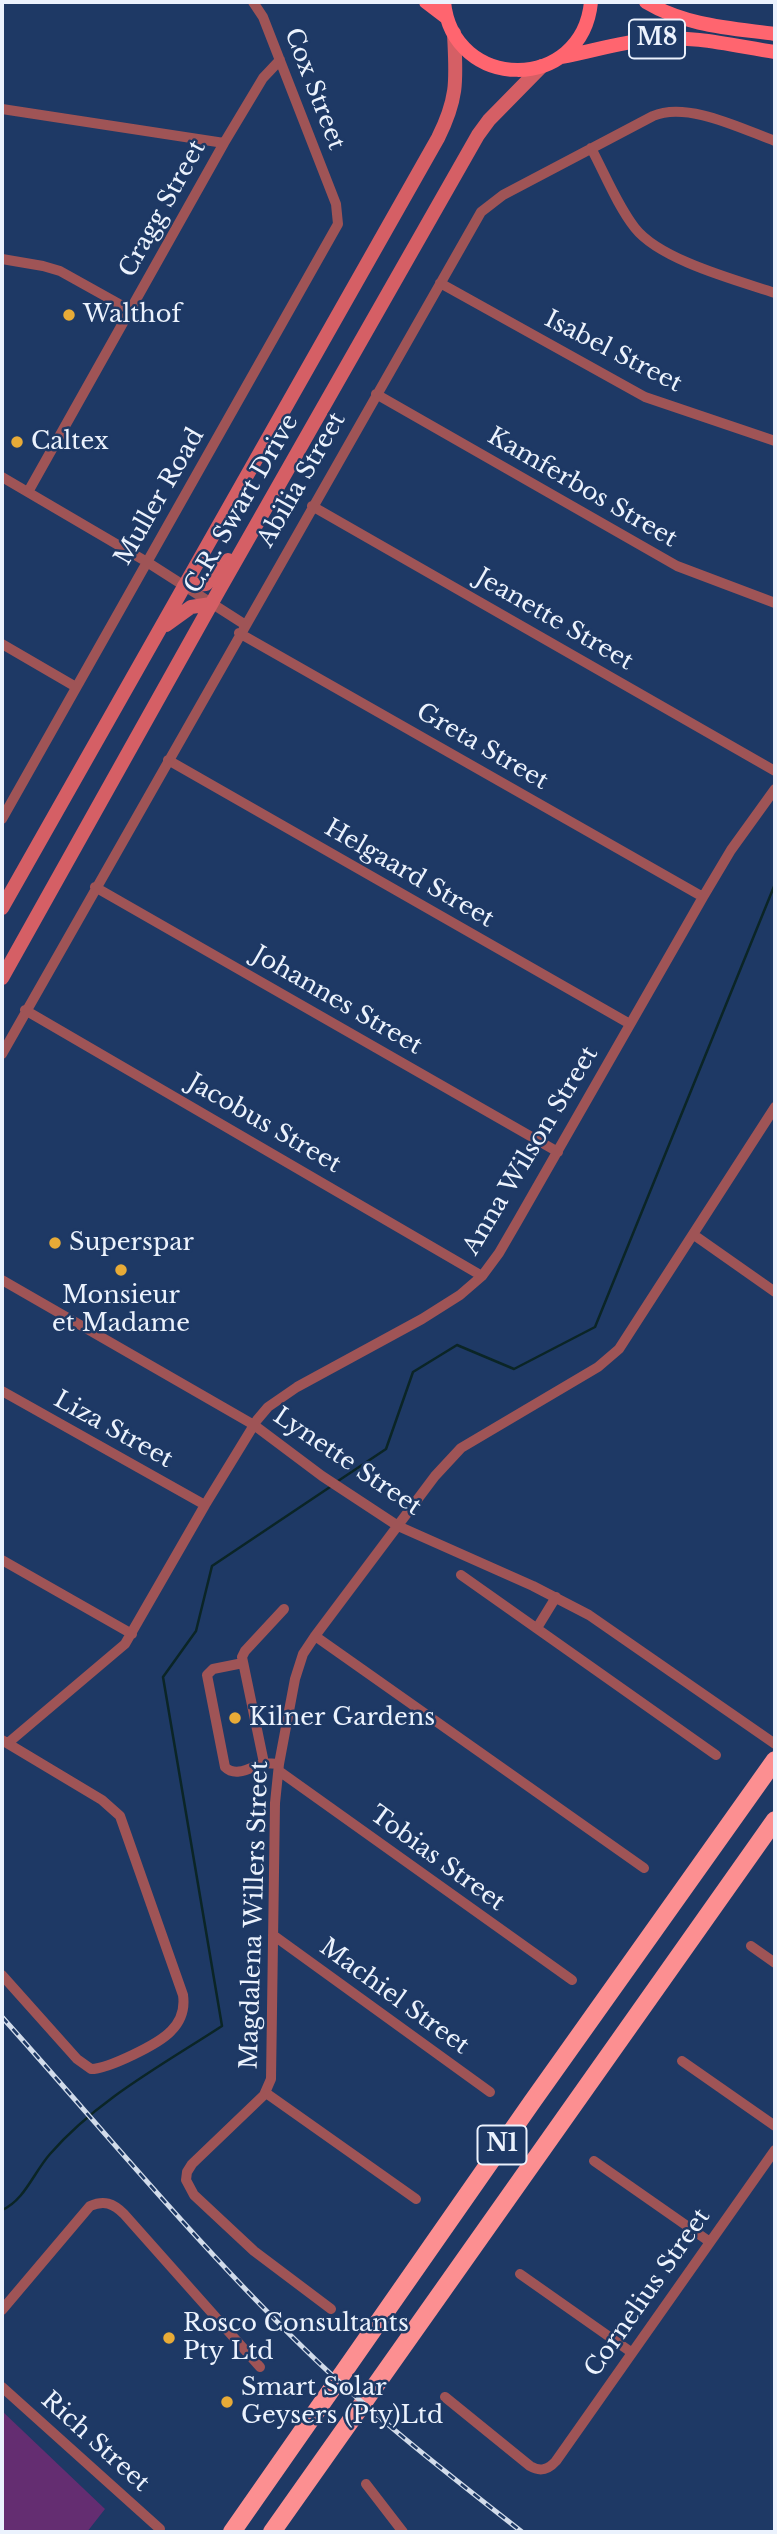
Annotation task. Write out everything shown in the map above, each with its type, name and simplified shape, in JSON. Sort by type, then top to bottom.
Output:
[{"type":"highway","name":"N1","points":[[232,2532],[775,1760]]},
{"type":"highway","name":"N1","points":[[272,2532],[775,1819]]},
{"type":"main road","name":"M8","points":[[426,2],[447,18]]},
{"type":"main road","name":"M8","points":[[444,2],[454,33],[468,51],[494,66],[516,71],[542,66],[560,57],[573,46],[588,18],[591,2]]},
{"type":"main road","name":"M8","points":[[646,2],[689,21],[775,34]]},
{"type":"main road","name":"C.R. Swart Drive","points":[[2,908],[449,116],[456,83],[454,33]]},
{"type":"main road","name":"M8","points":[[560,57],[634,42],[668,39],[775,52]]},
{"type":"main road","name":"C.R. Swart Drive","points":[[2,978],[478,135],[495,113],[542,66]]},
{"type":"main road","points":[[184,586],[206,584],[244,546]]},
{"type":"main road","points":[[160,629],[191,607],[211,604]]},
{"type":"street","name":"Cox Street","points":[[253,2],[263,17],[332,193]]},
{"type":"street","name":"Cragg Street","points":[[28,492],[224,143],[263,78],[280,60]]},
{"type":"street","points":[[2,109],[224,143]]},
{"type":"street","name":"Abilia Street","points":[[2,1054],[485,206],[661,112],[675,110],[702,116],[775,141]]},
{"type":"street","points":[[591,148],[633,226],[651,244],[705,269],[775,293]]},
{"type":"street","name":"Muller Road","points":[[2,819],[5,807],[335,232],[339,213],[332,193]]},
{"type":"street","points":[[2,259],[60,271],[130,310]]},
{"type":"street","name":"Isabel Street","points":[[440,283],[645,397],[775,441]]},
{"type":"street","name":"Kamferbos Street","points":[[376,394],[677,566],[775,603]]},
{"type":"street","name":"Greta Street","points":[[2,477],[148,562],[211,604],[242,629],[704,897]]},
{"type":"street","name":"Jeanette Street","points":[[313,506],[775,771]]},
{"type":"street","points":[[2,644],[76,687]]},
{"type":"street","name":"Helgaard Street","points":[[168,760],[630,1024]]},
{"type":"street","name":"Anna Wilson Street","points":[[5,1741],[109,1660],[125,1644],[205,1505],[268,1407],[285,1394],[422,1319],[460,1295],[482,1276],[499,1253],[731,850],[775,789]]},
{"type":"street","name":"Johannes Street","points":[[95,887],[558,1152]]},
{"type":"street","name":"Jacobus Street","points":[[25,1010],[482,1276]]},
{"type":"street","name":"Magdalena Willers Street","points":[[331,2309],[254,2251],[188,2188],[186,2176],[189,2168],[266,2093],[271,2080],[275,1803],[297,1671],[303,1654],[435,1476],[461,1448],[608,1360],[619,1349],[775,1107]]},
{"type":"street","points":[[694,1235],[775,1292]]},
{"type":"street","name":"Lynette Street","points":[[2,1280],[254,1425],[322,1476],[398,1526],[556,1597],[599,1622],[775,1744]]},
{"type":"street","name":"Liza Street","points":[[2,1391],[205,1505]]},
{"type":"street","points":[[2,1560],[132,1634]]},
{"type":"street","points":[[461,1575],[716,1755]]},
{"type":"street","points":[[537,1628],[556,1597]]},
{"type":"street","points":[[264,1763],[243,1663],[245,1651],[284,1609]]},
{"type":"street","points":[[316,1636],[644,1868]]},
{"type":"street","points":[[243,1663],[212,1669],[208,1675],[225,1767],[236,1773],[264,1763],[279,1767]]},
{"type":"street","points":[[2,1975],[76,2059],[91,2068],[110,2066],[163,2038],[173,2029],[184,2009],[183,1995],[120,1816],[109,1805],[5,1741]]},
{"type":"street","name":"Tobias Street","points":[[279,1767],[572,1980]]},
{"type":"street","name":"Machiel Street","points":[[273,1935],[490,2092]]},
{"type":"street","points":[[751,1946],[775,1963]]},
{"type":"street","points":[[682,2062],[775,2126]]},
{"type":"street","points":[[266,2093],[416,2199]]},
{"type":"street","name":"Cornelius Street","points":[[445,2397],[530,2466],[541,2470],[548,2468],[556,2461],[775,2150]]},
{"type":"street","points":[[594,2161],[710,2242]]},
{"type":"street","points":[[2,2310],[90,2206],[98,2203],[111,2204],[124,2214],[260,2367]]},
{"type":"street","points":[[520,2274],[631,2352]]},
{"type":"street","name":"Rich Street","points":[[2,2387],[160,2529]]},
{"type":"street","points":[[366,2484],[403,2532]]},
{"type":"shaded area","points":[[2,2411],[105,2509],[87,2532],[2,2532]]},
{"type":"waterway","points":[[338,1481],[386,1449],[413,1372],[457,1345],[514,1369],[595,1327],[775,884]]},
{"type":"waterway","points":[[2,2210],[17,2200],[44,2161],[88,2117],[131,2084],[222,2026],[163,1677],[196,1631],[212,1566],[333,1485]]},
{"type":"railway","points":[[2,2017],[196,2236],[276,2321],[367,2407],[522,2532]]},
{"type":"place","name":"Walthof","points":[[69,315]]},
{"type":"place","name":"Caltex","points":[[17,442]]},
{"type":"place","name":"Superspar","points":[[55,1243]]},
{"type":"place","name":"Monsieur et Madame","points":[[121,1270]]},
{"type":"place","name":"Kilner Gardens","points":[[235,1718]]},
{"type":"place","name":"Rosco Consultants Pty Ltd","points":[[169,2338]]},
{"type":"place","name":"Smart Solar Geysers (Pty)Ltd","points":[[227,2402]]}]
